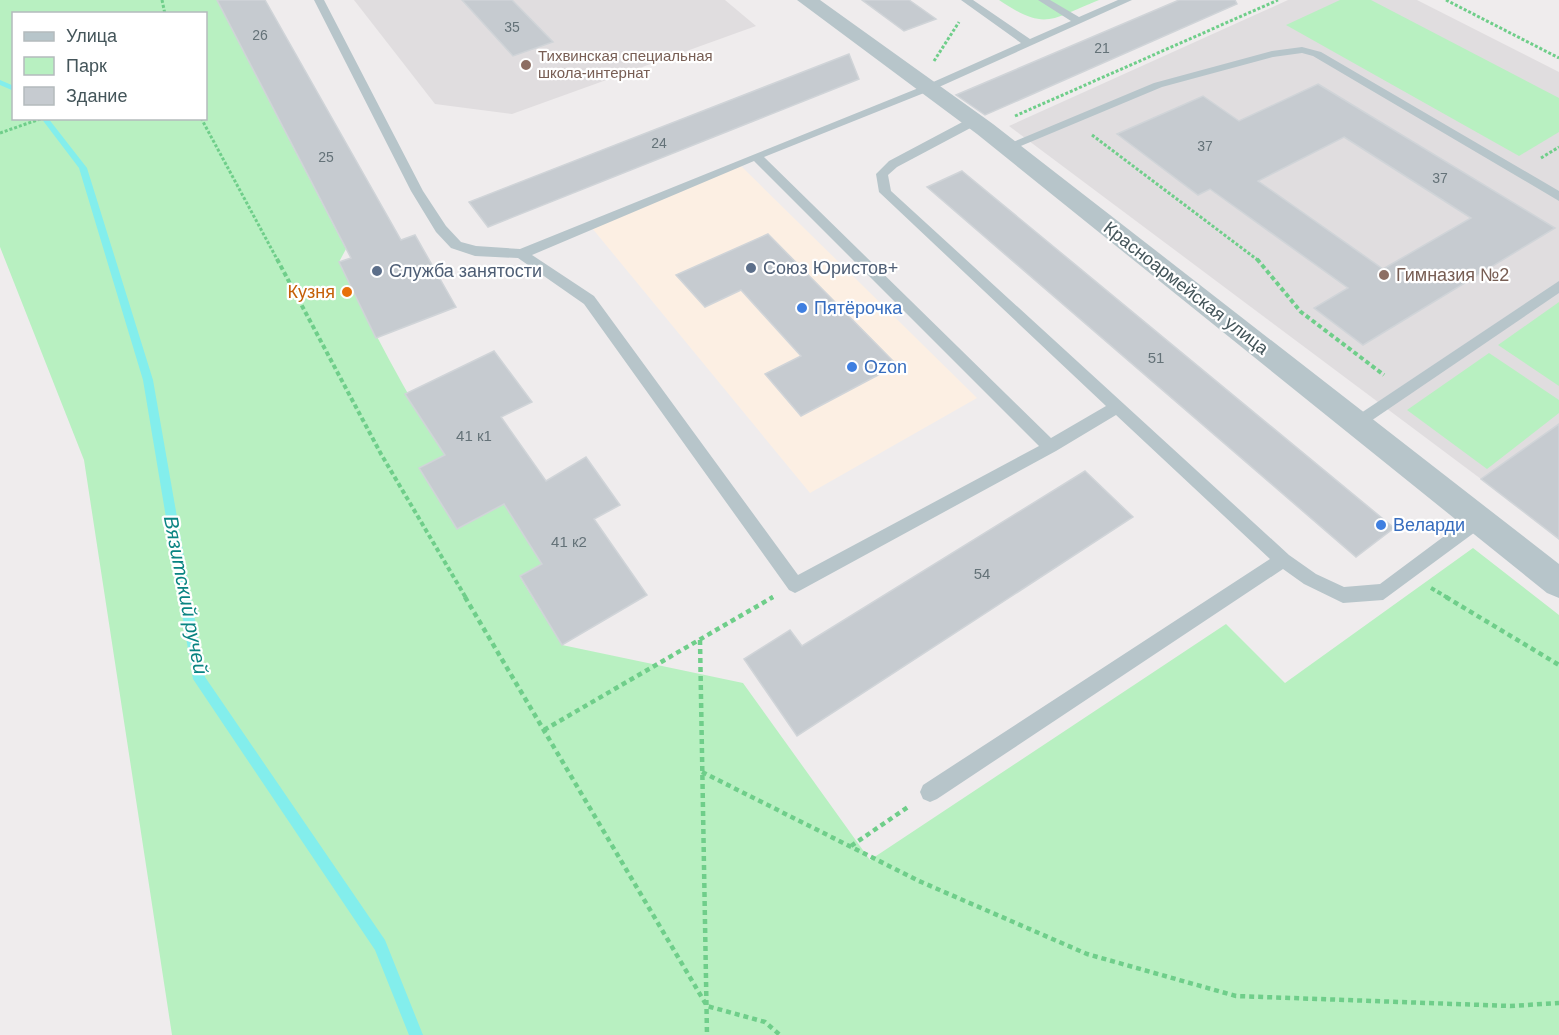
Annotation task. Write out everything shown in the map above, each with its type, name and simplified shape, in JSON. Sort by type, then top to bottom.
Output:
[{"type":"street","name":"Красноармейская улица","points":[[807,0],[931,86],[1559,583]]},
{"type":"lane","points":[[319,0],[417,191],[441,229],[456,245],[475,251],[521,254],[931,86],[1127,0]]},
{"type":"lane","points":[[1043,0],[1078,21]]},
{"type":"lane","points":[[969,2],[1029,43]]},
{"type":"lane","points":[[1007,147],[1158,85],[1272,54],[1302,50],[1317,54],[1559,197]]},
{"type":"lane","points":[[979,125],[893,164],[882,174],[885,192],[1283,560],[1310,579],[1343,595],[1383,592],[1480,519]]},
{"type":"lane","points":[[756,156],[1050,447]]},
{"type":"lane","points":[[521,254],[589,300],[795,585],[1050,447],[1118,407]]},
{"type":"lane","points":[[1357,423],[1559,286]]},
{"type":"lane","points":[[930,792],[1283,560]]},
{"type":"path","points":[[979,125],[1278,0]]},
{"type":"path","points":[[1446,0],[1559,58]]},
{"type":"path","points":[[931,86],[933,62],[969,2]]},
{"type":"path","points":[[0,133],[37,120]]},
{"type":"path","points":[[202,120],[381,454],[707,1006],[765,1022],[780,1035]]},
{"type":"path","points":[[1072,120],[1260,262],[1275,277],[1286,297],[1301,312],[1404,390]]},
{"type":"path","points":[[1407,574],[1559,665]]},
{"type":"path","points":[[544,730],[795,585]]},
{"type":"path","points":[[700,640],[707,1035]]},
{"type":"path","points":[[702,772],[919,881],[1087,954],[1236,996],[1510,1006],[1559,1003]]},
{"type":"path","points":[[851,846],[930,792]]},
{"type":"shaded area","name":"Тихвинская специальная школа-интернат","points":[[354,0],[725,0],[756,26],[512,114],[435,104]]},
{"type":"shaded area","name":"Гимназия №2","points":[[1288,0],[1417,0],[1559,72],[1559,424],[1481,479],[1009,126]]},
{"type":"shaded area","points":[[741,166],[977,398],[810,493],[592,228]]},
{"type":"green space","points":[[0,0],[217,0],[346,249],[339,262],[402,384],[445,455],[419,468],[457,529],[504,504],[542,564],[520,577],[562,645],[743,683],[870,860],[1226,624],[1285,683],[1473,548],[1559,615],[1559,1035],[172,1035],[84,460],[0,247]]},
{"type":"green space","points":[[999,0],[1099,0],[1059,17],[1039,19],[1015,10]]},
{"type":"green space","points":[[1340,0],[1371,0],[1559,98],[1559,132],[1519,156],[1286,25]]},
{"type":"green space","points":[[1559,302],[1559,386],[1498,345]]},
{"type":"green space","points":[[1489,353],[1559,400],[1559,413],[1487,469],[1407,410]]},
{"type":"building","points":[[217,0],[265,0],[401,240],[415,235],[456,307],[376,338],[339,262],[351,258]]},
{"type":"building","points":[[462,0],[512,0],[553,42],[513,56]]},
{"type":"building","points":[[862,0],[909,0],[936,19],[904,31]]},
{"type":"building","points":[[1179,0],[1235,0],[1237,4],[985,115],[956,95]]},
{"type":"building","points":[[849,54],[859,79],[488,227],[469,202]]},
{"type":"building","points":[[1318,84],[1555,228],[1363,345],[1314,308],[1348,288],[1210,189],[1198,195],[1117,134],[1203,96],[1239,121]],"holes":[[[1344,137],[1471,218],[1383,269],[1258,181]]]},
{"type":"building","points":[[962,171],[1394,528],[1356,557],[927,187]]},
{"type":"building","points":[[768,234],[897,365],[801,416],[765,374],[801,356],[741,290],[705,307],[676,275]]},
{"type":"building","points":[[494,351],[532,402],[501,417],[546,481],[586,457],[620,505],[594,519],[647,595],[562,645],[520,576],[542,564],[504,504],[457,529],[419,468],[445,455],[405,394]]},
{"type":"building","points":[[1559,424],[1559,539],[1481,479]]},
{"type":"building","points":[[1085,471],[1133,517],[797,736],[744,659],[790,630],[802,646]]},
{"type":"waterway","name":"Вязитский ручей","points":[[0,82],[12,88]]},
{"type":"waterway","name":"Вязитский ручей","points":[[46,120],[83,168],[148,380],[199,679],[380,945],[416,1035]]},
{"type":"place","name":"Тихвинская специальная школа-интернат","points":[[526,65]]},
{"type":"place","name":"Союз Юристов+","points":[[751,268]]},
{"type":"place","name":"Служба занятости","points":[[377,271]]},
{"type":"place","name":"Гимназия №2","points":[[1384,275]]},
{"type":"place","name":"Кузня","points":[[347,292]]},
{"type":"place","name":"Пятёрочка","points":[[802,308]]},
{"type":"place","name":"Ozon","points":[[852,367]]},
{"type":"place","name":"Веларди","points":[[1381,525]]}]
